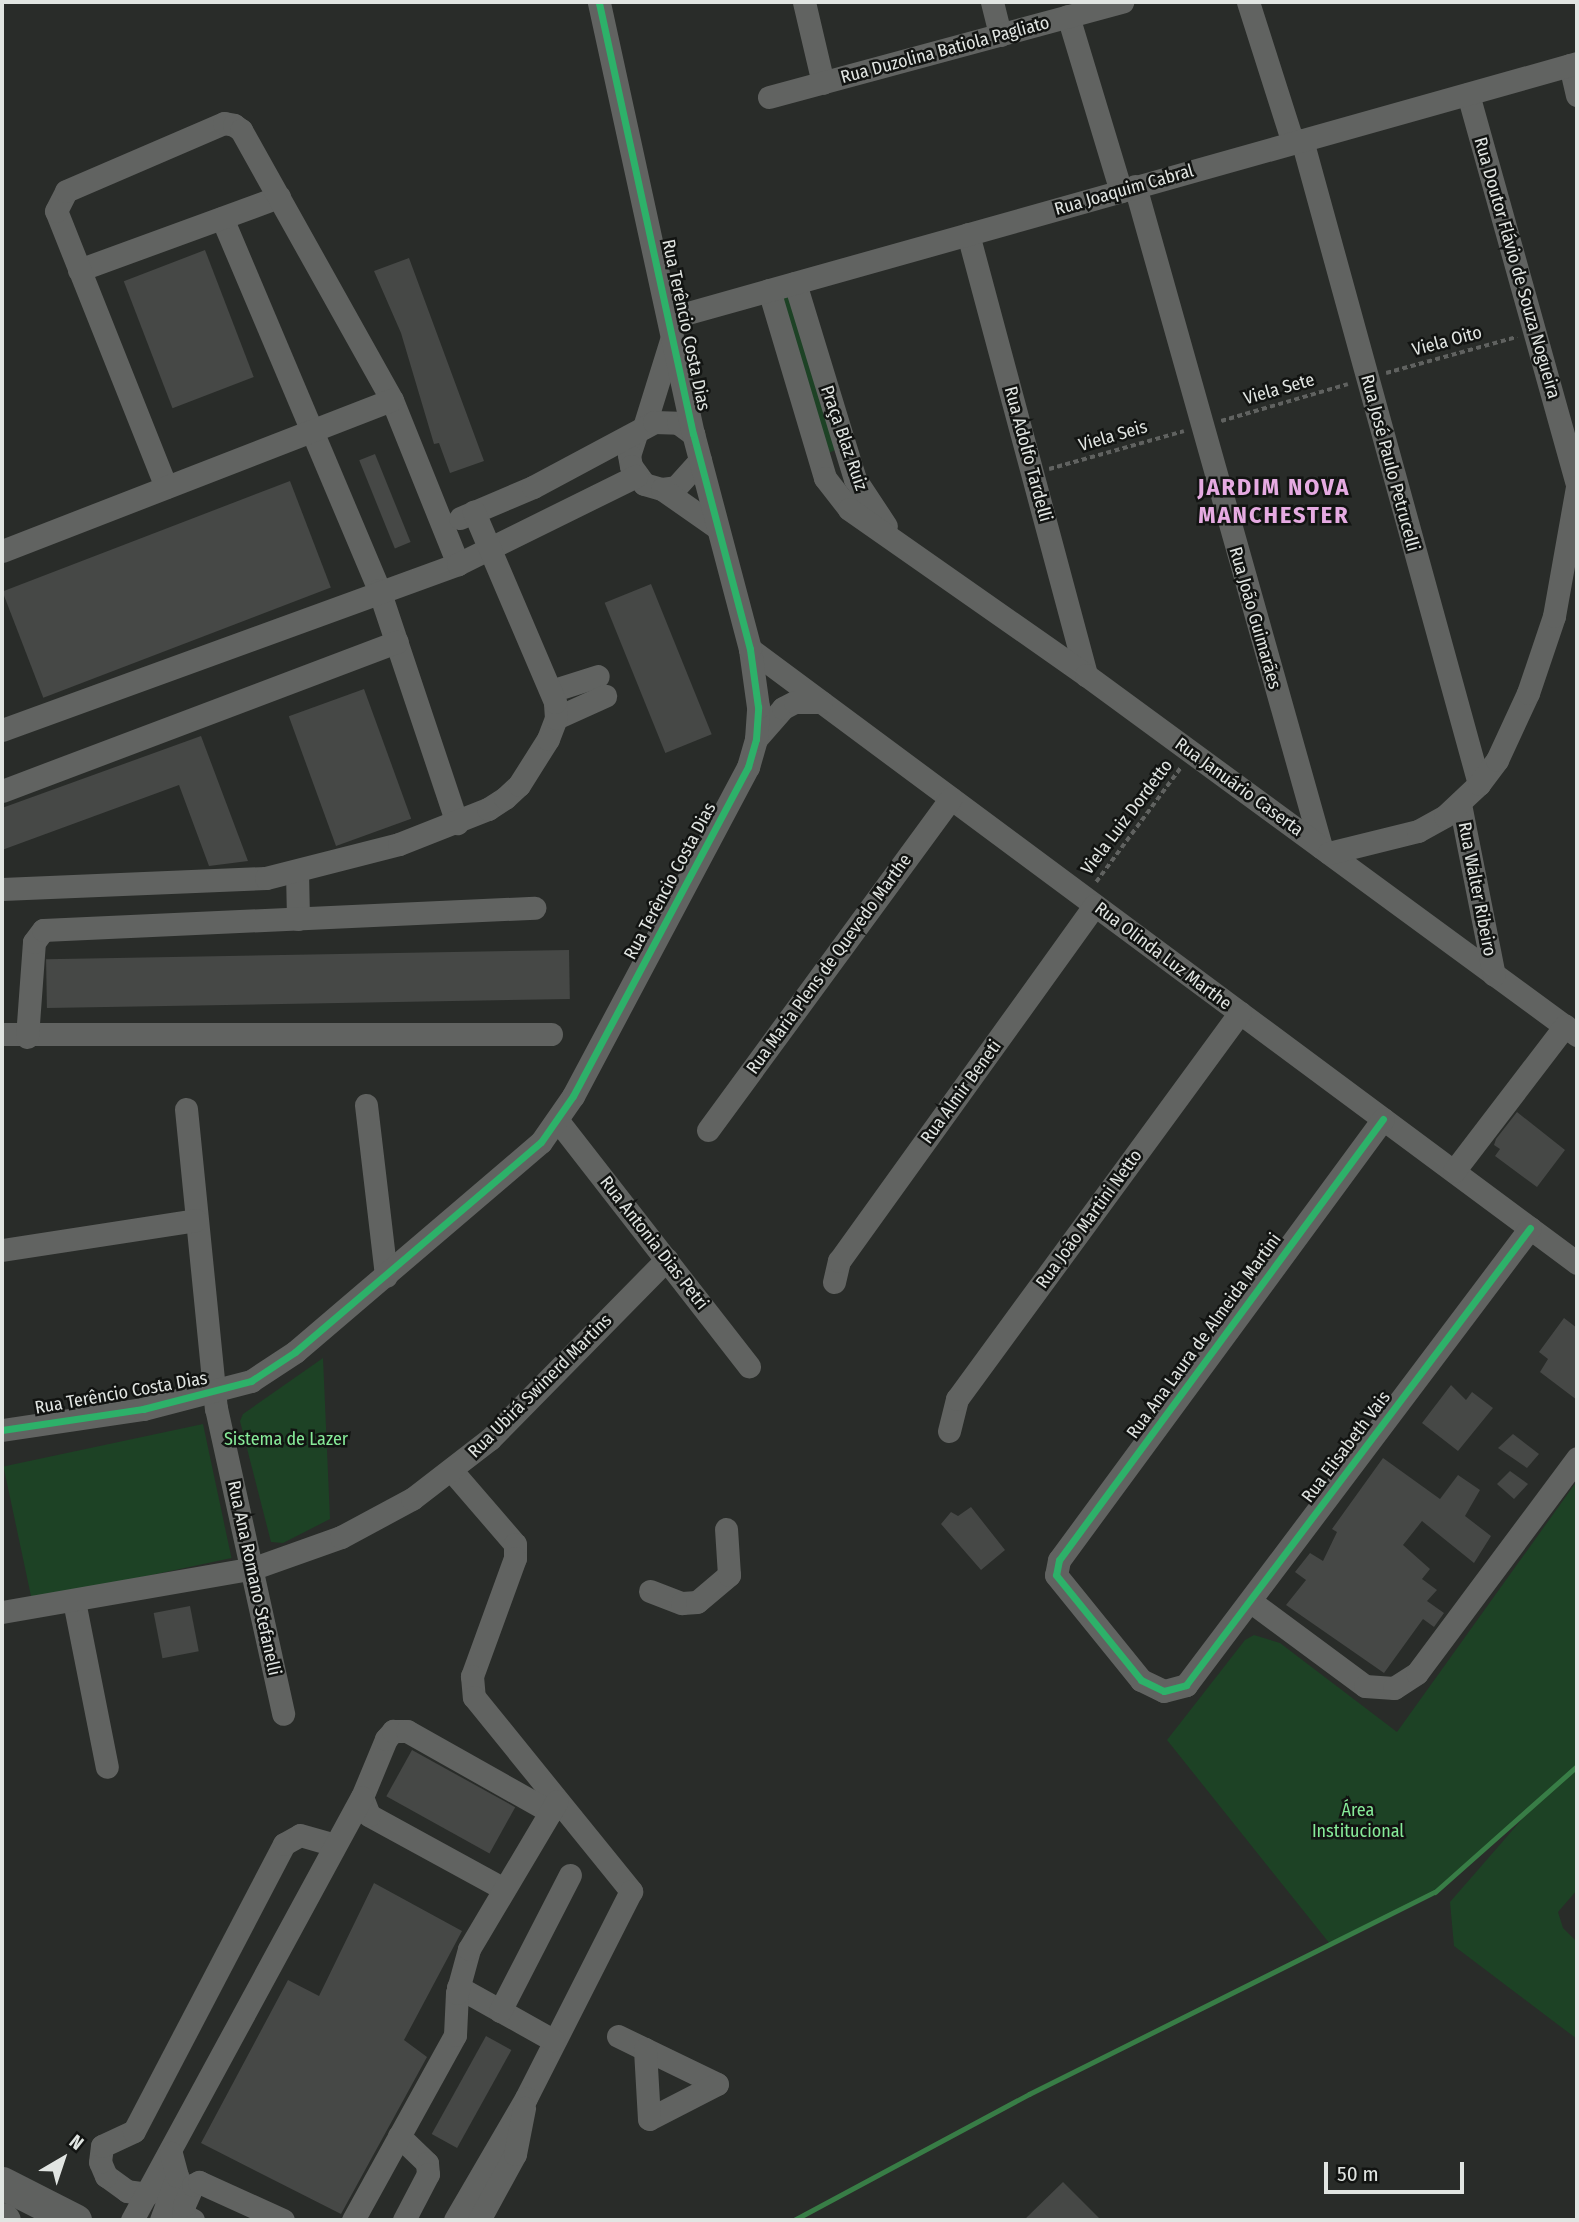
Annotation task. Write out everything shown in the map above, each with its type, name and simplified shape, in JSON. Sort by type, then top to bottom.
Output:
[{"type":"highway","points":[[2,2183],[75,2220]]},
{"type":"street","name":"Rua Terêncio Costa Dias","points":[[2,1430],[214,1393],[251,1381],[279,1364],[386,1276],[541,1142],[558,1121],[748,767],[756,739],[758,707],[750,649],[693,434],[672,326],[599,2]]},
{"type":"street","points":[[804,2],[823,83]]},
{"type":"street","points":[[992,2],[1000,35]]},
{"type":"street","name":"Rua Duzolina Batiola Pagliato","points":[[769,97],[1122,2]]},
{"type":"street","name":"Rua José Paulo Petrucelli","points":[[1248,2],[1298,142],[1479,784]]},
{"type":"street","name":"Rua João Guimarães","points":[[1069,16],[1128,189],[1325,850]]},
{"type":"street","name":"Rua Joaquim Cabral","points":[[672,326],[769,290],[1574,64]]},
{"type":"street","points":[[1574,64],[1577,94]]},
{"type":"street","name":"Rua Doutor Flávio de Souza Nogueira","points":[[1468,94],[1577,485]]},
{"type":"street","points":[[166,487],[56,211],[65,191],[224,123],[241,130],[392,400],[458,564]]},
{"type":"street","points":[[79,270],[279,197]]},
{"type":"street","points":[[222,218],[309,432],[379,590],[457,823]]},
{"type":"street","name":"Rua Adolfo Tardelli","points":[[968,234],[1086,675]]},
{"type":"street","name":"Praça Blaz Ruiz","points":[[795,283],[855,479],[898,542]]},
{"type":"street","name":"Praça Blaz Ruiz","points":[[769,290],[825,478],[849,509],[898,542]]},
{"type":"street","points":[[672,326],[640,431],[629,455],[636,476],[662,489],[716,527]]},
{"type":"street","points":[[2,551],[392,400]]},
{"type":"street","points":[[444,525],[640,431],[670,422],[693,434]]},
{"type":"street","points":[[662,489],[686,481],[700,460]]},
{"type":"street","points":[[2,730],[379,590],[458,564],[492,550],[636,476]]},
{"type":"street","points":[[1325,850],[1418,831],[1460,804],[1497,760],[1528,693],[1554,616],[1577,485]]},
{"type":"street","points":[[2,889],[218,882],[297,871],[457,823],[488,809],[519,785],[548,739],[556,718],[551,691],[474,512]]},
{"type":"street","name":"Rua Januário Caserta","points":[[898,542],[1086,675],[1571,1030]]},
{"type":"street","points":[[1554,616],[1577,609]]},
{"type":"street","points":[[2,791],[397,642]]},
{"type":"street","name":"Rua Olinda Luz Marthe","points":[[750,649],[1577,1263]]},
{"type":"street","points":[[551,691],[601,686],[556,718]]},
{"type":"street","points":[[756,739],[783,708],[794,702],[821,702]]},
{"type":"street","name":"Rua Maria Plens de Quevedo Marthe","points":[[708,1130],[951,798]]},
{"type":"street","name":"Rua Walter Ribeiro","points":[[1460,804],[1494,975]]},
{"type":"street","points":[[297,871],[298,919]]},
{"type":"street","name":"Rua Almir Beneti","points":[[834,1282],[839,1261],[1090,901]]},
{"type":"street","points":[[27,1037],[34,942],[43,930],[535,908]]},
{"type":"street","name":"Rua João Martini Netto","points":[[949,1431],[957,1399],[1240,1013]]},
{"type":"street","points":[[1454,1171],[1502,1107],[1571,1030]]},
{"type":"street","points":[[2,1034],[27,1037],[551,1034]]},
{"type":"street","points":[[366,1105],[386,1276]]},
{"type":"street","name":"Rua Ana Romano Stefanelli","points":[[186,1109],[214,1393],[254,1568],[283,1714]]},
{"type":"street","name":"Rua Ana Laura de Almeida Martini","points":[[1186,1685],[1164,1691],[1141,1680],[1056,1575],[1059,1560],[1383,1119]]},
{"type":"street","name":"Rua Antonia Dias Petri","points":[[558,1121],[749,1366]]},
{"type":"street","points":[[2,1250],[195,1220]]},
{"type":"street","name":"Rua Elisabeth Vais","points":[[1186,1685],[1530,1228]]},
{"type":"street","name":"Rua Ubirá Swinerd Martins","points":[[2,1612],[254,1568],[341,1537],[412,1499],[452,1471],[490,1439],[667,1259]]},
{"type":"street","points":[[1250,1601],[1365,1686],[1394,1688],[1417,1673],[1577,1458]]},
{"type":"street","points":[[452,1471],[515,1544],[515,1558],[472,1675],[474,1697],[554,1807],[631,1891],[553,2040],[526,2098],[455,2220]]},
{"type":"street","points":[[650,1591],[682,1603],[697,1602],[729,1575],[726,1529]]},
{"type":"street","points":[[74,1601],[107,1766]]},
{"type":"street","points":[[132,2220],[362,1797],[386,1739],[393,1731],[407,1731],[554,1807]]},
{"type":"street","points":[[362,1797],[369,1815],[504,1889]]},
{"type":"street","points":[[353,2220],[456,2035],[458,1987],[469,1949],[554,1807]]},
{"type":"street","points":[[148,2194],[127,2191],[106,2176],[100,2162],[102,2146],[134,2131],[284,1844],[300,1835],[334,1845]]},
{"type":"street","points":[[500,2011],[570,1875]]},
{"type":"street","points":[[458,1987],[553,2040]]},
{"type":"street","points":[[618,2036],[645,2049]]},
{"type":"street","points":[[479,2220],[515,2154],[526,2098]]},
{"type":"street","points":[[399,2136],[427,2163],[428,2174],[404,2220]]},
{"type":"street","points":[[161,2220],[177,2176],[171,2152]]},
{"type":"street","points":[[193,2220],[183,2215],[184,2205],[193,2185],[199,2182],[283,2220]]},
{"type":"green space","points":[[789,296],[835,450],[831,452],[826,452],[780,298]]},
{"type":"green space","name":"Sistema de Lazer","points":[[323,1358],[330,1519],[283,1543],[271,1542],[240,1421],[243,1414]]},
{"type":"green space","points":[[203,1424],[231,1558],[32,1600],[3,1466]]},
{"type":"green space","name":"Área Institucional","points":[[1577,1481],[1577,1890],[1558,1912],[1563,1928],[1577,1942],[1577,2039],[1454,1946],[1450,1902],[1537,1802],[1435,1892],[1330,1944],[1167,1740],[1245,1640],[1254,1635],[1280,1643],[1397,1732]]},
{"type":"building","points":[[205,250],[254,377],[173,408],[124,281]]},
{"type":"building","points":[[409,258],[484,461],[450,473],[439,443],[434,444],[401,333],[374,271]]},
{"type":"building","points":[[375,454],[411,542],[395,548],[359,460]]},
{"type":"building","points":[[290,481],[331,587],[43,698],[2,591]]},
{"type":"building","points":[[651,584],[712,734],[665,753],[605,603]]},
{"type":"building","points":[[364,689],[411,819],[336,846],[289,716]]},
{"type":"building","points":[[201,736],[248,861],[209,866],[179,785],[2,850],[2,808]]},
{"type":"building","points":[[569,950],[570,999],[47,1008],[46,959]]},
{"type":"building","points":[[1517,1112],[1565,1150],[1537,1187],[1495,1156],[1500,1149],[1494,1145],[1496,1139]]},
{"type":"building","points":[[1564,1318],[1577,1328],[1577,1400],[1540,1372],[1548,1359],[1539,1352]]},
{"type":"building","points":[[1451,1385],[1466,1400],[1472,1392],[1493,1408],[1458,1451],[1422,1423]]},
{"type":"building","points":[[1513,1434],[1539,1454],[1527,1468],[1498,1448]]},
{"type":"building","points":[[1383,1458],[1440,1499],[1458,1475],[1480,1490],[1465,1516],[1491,1536],[1474,1563],[1422,1521],[1403,1545],[1430,1569],[1422,1579],[1437,1590],[1427,1601],[1444,1613],[1434,1627],[1423,1619],[1384,1673],[1286,1605],[1306,1580],[1295,1572],[1310,1553],[1323,1561],[1337,1532],[1332,1529]]},
{"type":"building","points":[[1510,1471],[1528,1484],[1514,1499],[1497,1484]]},
{"type":"building","points":[[971,1507],[1005,1550],[981,1570],[941,1524],[951,1512],[958,1516]]},
{"type":"building","points":[[190,1606],[199,1651],[162,1658],[154,1613]]},
{"type":"building","points":[[412,1750],[515,1807],[490,1854],[386,1796]]},
{"type":"building","points":[[374,1883],[462,1931],[404,2040],[427,2057],[341,2214],[201,2143],[288,1980],[319,1996]]},
{"type":"building","points":[[486,2036],[511,2050],[457,2148],[432,2134]]},
{"type":"building","points":[[1063,2182],[1101,2220],[1024,2220]]},
{"type":"waterway","points":[[794,2220],[1029,2094],[1435,1892],[1577,1766]]},
{"type":"cycle path","points":[[2,1430],[143,1409],[251,1381],[295,1352],[541,1142],[573,1096],[748,767],[756,739],[758,707],[750,649],[693,434],[599,2]]},
{"type":"cycle path","points":[[1383,1119],[1059,1560],[1056,1575],[1141,1680],[1164,1691],[1186,1685],[1530,1228]]},
{"type":"district","name":"JARDIM NOVA MANCHESTER","points":[[1274,502]]}]
